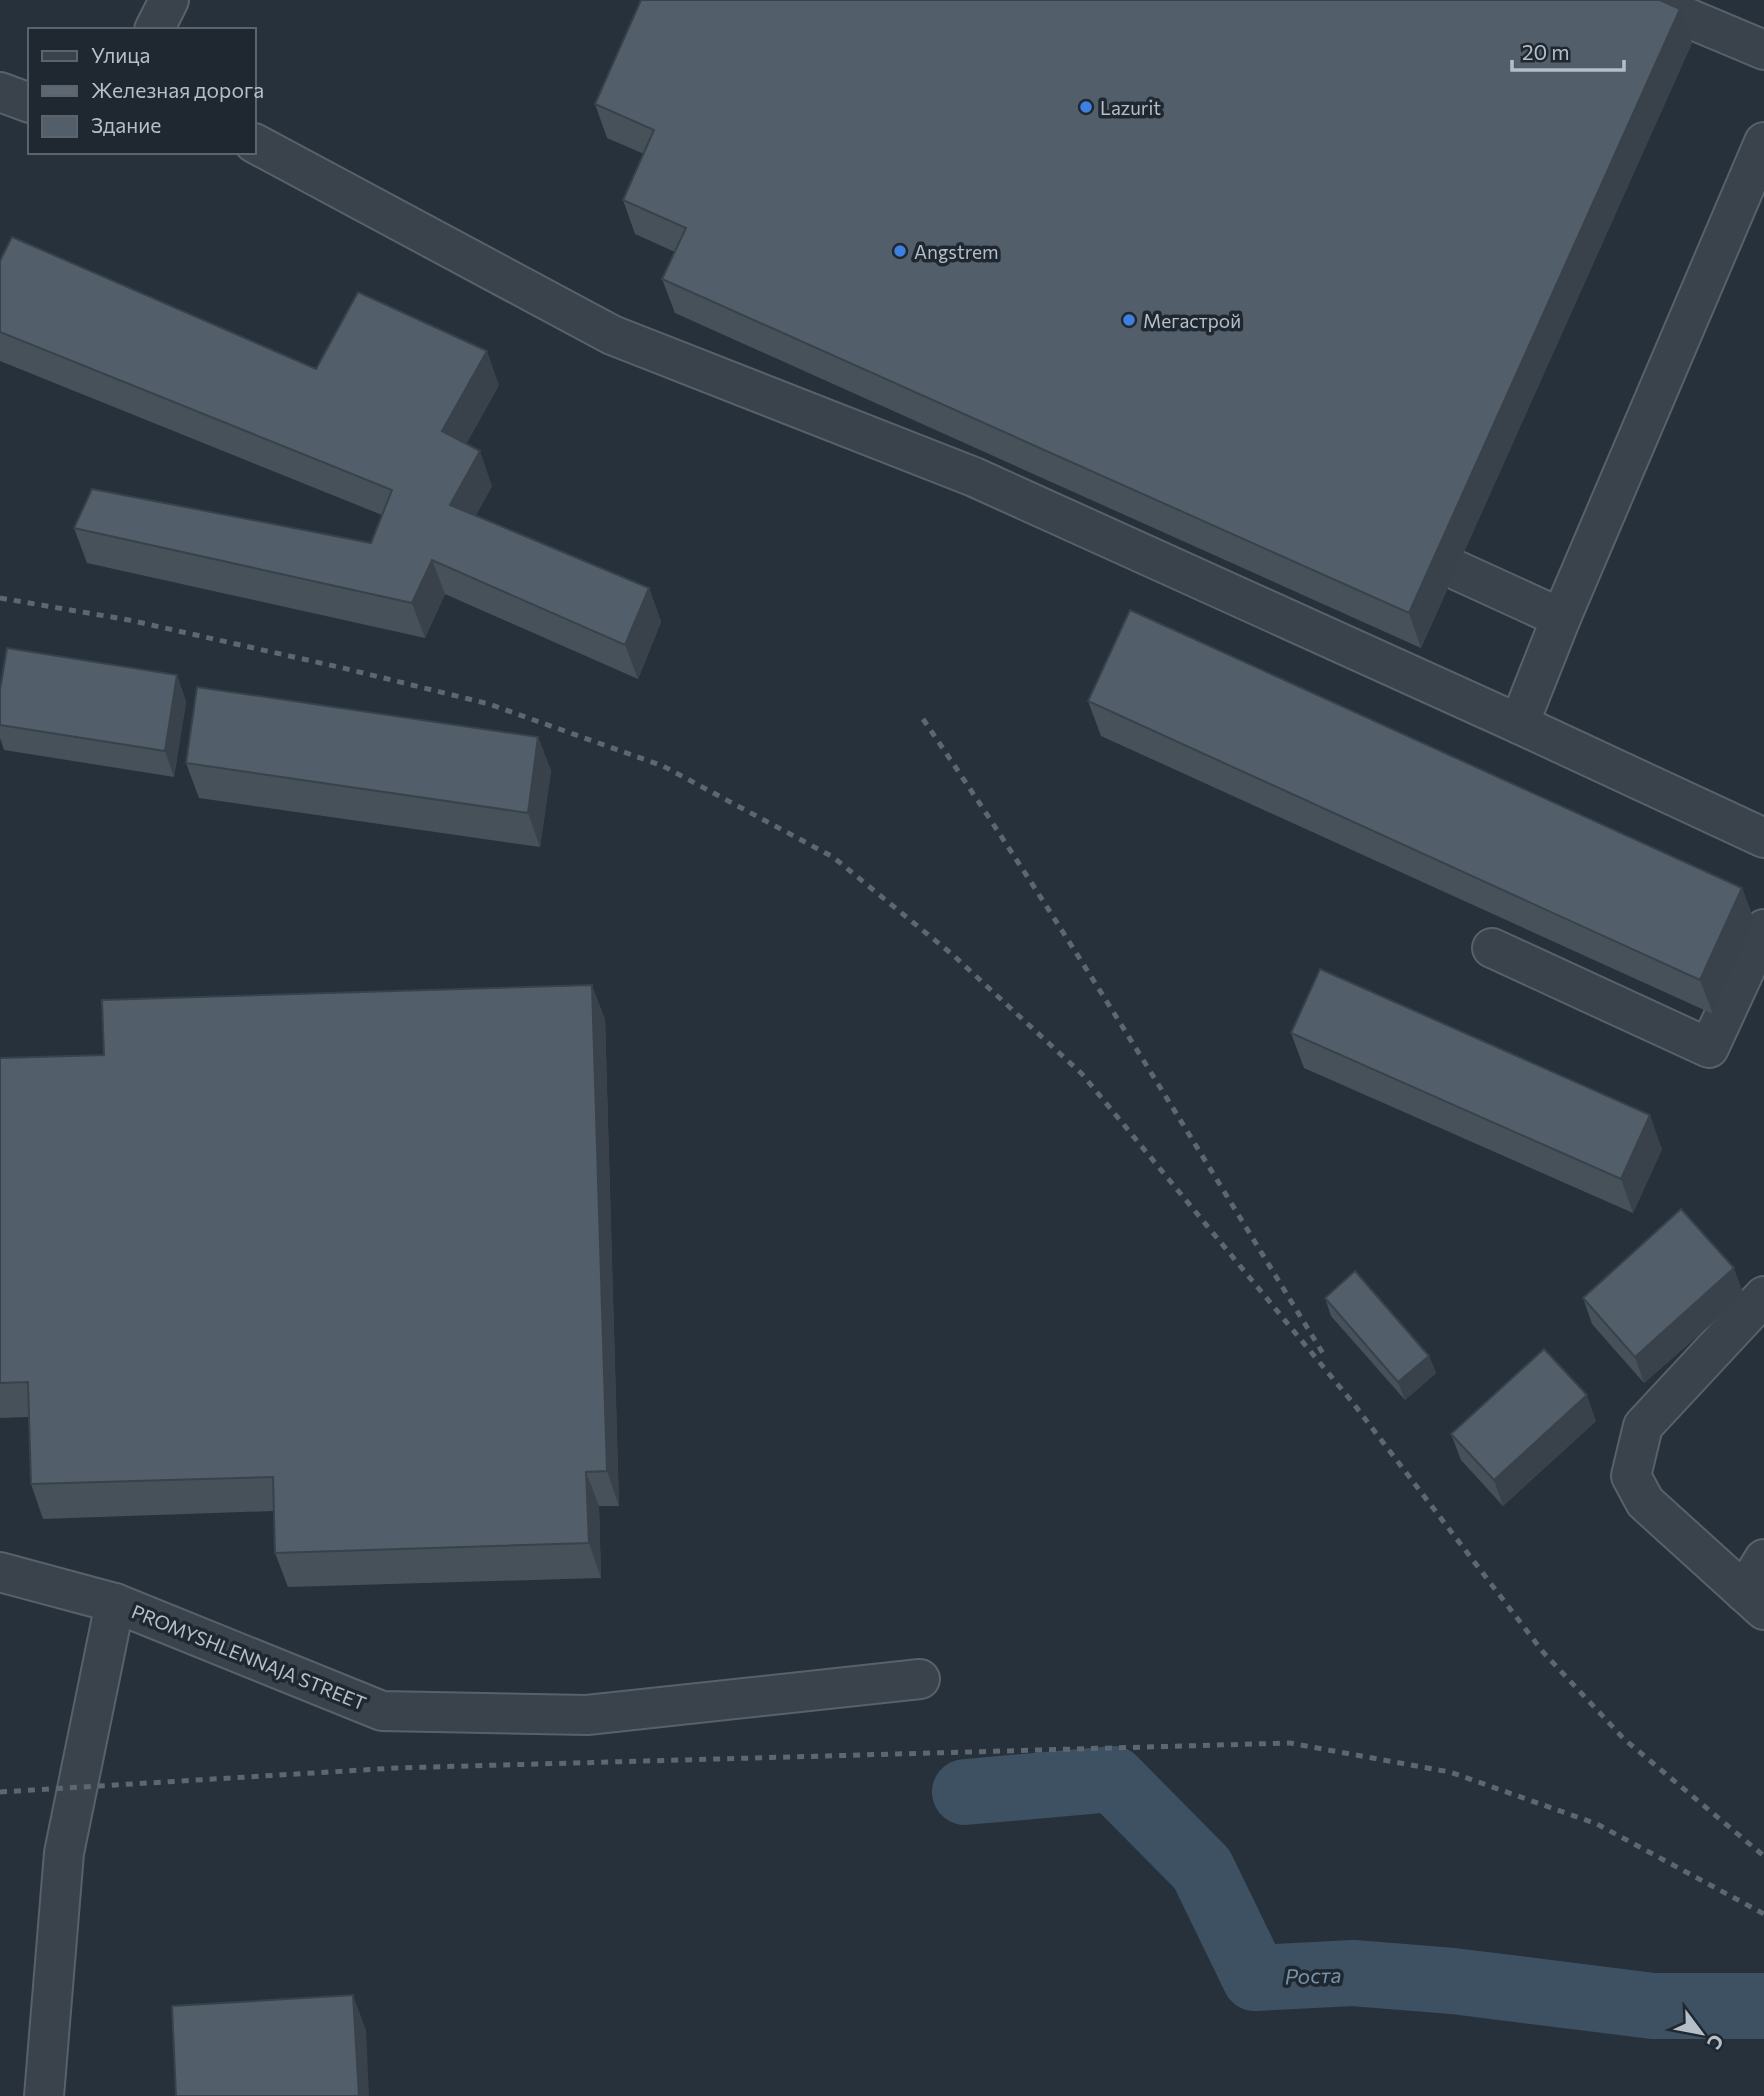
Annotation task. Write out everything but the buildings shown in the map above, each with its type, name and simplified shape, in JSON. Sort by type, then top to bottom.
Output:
[{"type":"street","points":[[155,28],[169,0]]},
{"type":"street","points":[[1645,0],[1764,50]]},
{"type":"street","points":[[0,92],[28,102]]},
{"type":"street","points":[[1520,724],[1562,618],[1764,142]]},
{"type":"street","points":[[256,144],[612,335],[974,477],[1520,724],[1764,838]]},
{"type":"street","points":[[1456,570],[1562,618]]},
{"type":"street","points":[[1492,947],[1709,1048],[1764,929]]},
{"type":"street","points":[[1764,1296],[1643,1426],[1631,1476],[1644,1502],[1754,1601],[1764,1559]]},
{"type":"street","name":"PROMYSHLENNAJA STREET","points":[[0,1572],[115,1603],[382,1711],[587,1715],[920,1679]]},
{"type":"street","points":[[44,2096],[64,1853],[115,1603]]},
{"type":"waterway","name":"Роста","points":[[965,1792],[1113,1779],[1202,1869],[1255,1978],[1353,1973],[1453,1981],[1653,2006],[1764,2006]]},
{"type":"railway","points":[[0,598],[129,620],[489,704],[663,766],[833,857],[953,955],[1082,1074],[1353,1403],[1543,1652],[1624,1739],[1764,1856]]},
{"type":"railway","points":[[923,719],[1077,955],[1324,1355]]},
{"type":"railway","points":[[0,1792],[395,1768],[1290,1743],[1450,1772],[1597,1824],[1764,1914]]},
{"type":"place","name":"Lazurit","points":[[1086,107]]},
{"type":"place","name":"Angstrem","points":[[900,251]]},
{"type":"place","name":"Мегастрой","points":[[1129,320]]}]
